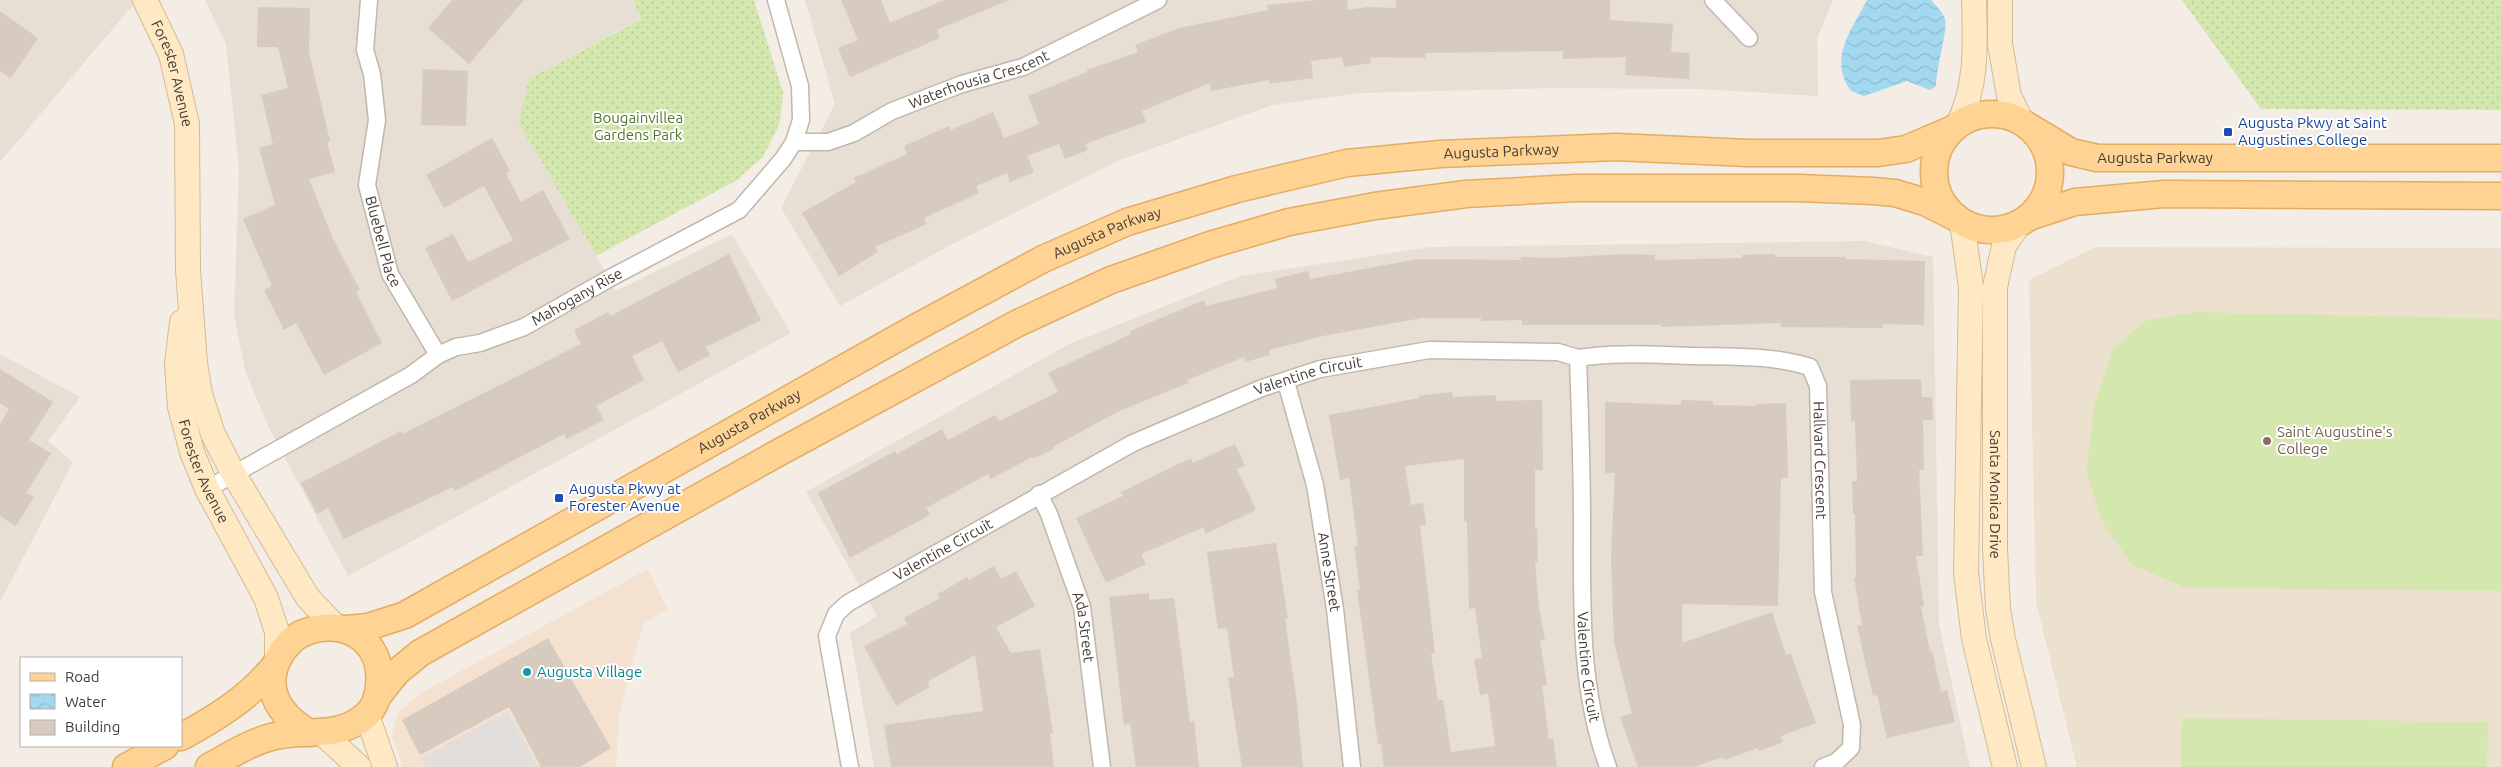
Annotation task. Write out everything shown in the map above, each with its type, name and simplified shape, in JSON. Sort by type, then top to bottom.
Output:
[{"type":"main road","points":[[1960,220],[1945,206],[1938,191],[1934,175],[1936,158],[1942,142],[1955,127],[1978,116],[1990,114],[2006,116],[2025,124],[2044,146],[2050,171],[2048,188],[2041,204],[2024,220]]},
{"type":"main road","name":"Augusta Parkway","points":[[2025,124],[2071,152],[2097,158],[2501,158]]},
{"type":"main road","name":"Augusta Parkway","points":[[342,629],[368,627],[405,615],[916,327],[1043,259],[1127,222],[1237,189],[1347,163],[1440,154],[1616,147],[1748,153],[1878,153],[1906,149],[1955,127]]},
{"type":"main road","points":[[209,767],[272,737],[339,731],[354,725],[372,706],[397,672],[426,649],[1018,323],[1111,280],[1210,245],[1290,222],[1375,206],[1466,194],[1566,189],[1799,188],[1895,193],[1926,202],[1976,228],[1990,230],[2005,229],[2024,220],[2075,202],[2164,194],[2501,196]]},
{"type":"main road","points":[[182,736],[223,713],[244,698],[275,664],[295,637],[308,630],[342,629],[366,640],[374,651],[380,676],[372,706]]},
{"type":"main road","points":[[275,664],[272,685],[282,712],[294,724],[316,733]]},
{"type":"main road","points":[[126,767],[163,747]]},
{"type":"street","name":"Forester Avenue","points":[[145,0],[171,54],[187,124],[188,270],[195,363],[200,394],[213,434],[233,473],[308,598],[342,629]]},
{"type":"street","name":"Bluebell Place","points":[[369,0],[366,50],[372,74],[377,120],[367,185],[390,274],[438,355]]},
{"type":"street","name":"Mahogany Rise","points":[[207,489],[411,376],[438,355],[456,347],[480,343],[524,327],[612,277],[739,210],[783,159],[794,142],[801,120],[800,86],[776,0]]},
{"type":"street","name":"Waterhousia Crescent","points":[[794,142],[828,142],[854,133],[892,111],[962,84],[1023,67],[1158,0]]},
{"type":"street","points":[[1713,0],[1749,38]]},
{"type":"street","points":[[1955,127],[1968,105],[1975,69],[1974,0]]},
{"type":"street","points":[[2000,0],[2000,44],[2009,96],[2025,124]]},
{"type":"street","name":"Santa Monica Drive","points":[[1960,220],[1971,287],[1966,573],[1974,639],[2005,767]]},
{"type":"street","name":"Santa Monica Drive","points":[[2024,220],[2004,246],[1995,287],[1995,549],[2001,632],[2034,767]]},
{"type":"street","name":"Forester Avenue","points":[[188,270],[177,364],[180,408],[192,452],[207,489],[266,598],[277,632],[275,664]]},
{"type":"street","name":"Valentine Circuit","points":[[850,767],[827,636],[836,614],[848,603],[1039,494],[1133,443],[1262,388],[1286,382],[1320,369],[1429,350],[1558,352],[1578,358],[1582,458],[1582,625],[1587,683],[1597,739],[1608,767]]},
{"type":"street","name":"Hallvard Crescent","points":[[1578,358],[1607,354],[1756,357],[1790,361],[1810,367],[1818,386],[1823,592],[1852,725],[1851,748],[1836,762],[1823,767]]},
{"type":"street","name":"Anne Street","points":[[1286,382],[1316,494],[1335,609],[1352,767]]},
{"type":"street","name":"Ada Street","points":[[1039,494],[1050,514],[1082,608],[1102,767]]},
{"type":"street","points":[[372,706],[385,767]]},
{"type":"street","points":[[316,733],[359,767]]},
{"type":"shaded area","points":[[0,0],[137,0],[0,162]]},
{"type":"shaded area","points":[[205,0],[633,0],[641,18],[529,79],[519,123],[616,291],[732,234],[791,333],[348,576],[268,426],[245,370],[234,315],[239,169],[226,44]]},
{"type":"shaded area","points":[[805,0],[1833,0],[1817,39],[1818,96],[1698,89],[1555,88],[1361,93],[1273,105],[1120,160],[947,247],[840,306],[781,208],[835,104]]},
{"type":"shaded area","points":[[1864,241],[1933,257],[1939,625],[1970,767],[874,767],[850,633],[877,616],[806,492],[1069,344],[1241,276],[1431,247]]},
{"type":"shaded area","name":"Saint Augustine's College","points":[[2096,247],[2501,248],[2501,767],[2077,767],[2036,602],[2029,280]]},
{"type":"shaded area","points":[[0,354],[80,397],[48,441],[73,462],[0,602]]},
{"type":"shaded area","points":[[648,569],[667,609],[643,624],[619,715],[616,767],[403,767],[392,736],[397,714],[421,693]]},
{"type":"shaded area","points":[[508,711],[538,767],[426,767],[421,758]]},
{"type":"green space","name":"Bougainvillea Gardens Park","points":[[633,0],[754,0],[783,92],[780,123],[763,157],[737,180],[596,256],[519,123],[529,79],[641,19]]},
{"type":"green space","points":[[2182,0],[2501,0],[2501,110],[2261,109]]},
{"type":"green space","points":[[2194,312],[2501,319],[2501,591],[2187,588],[2132,565],[2103,523],[2086,471],[2095,402],[2114,348],[2145,321]]},
{"type":"green space","points":[[2182,718],[2488,722],[2487,767],[2181,767]]},
{"type":"water","points":[[1867,0],[1931,0],[1941,11],[1945,24],[1936,86],[1930,90],[1907,81],[1864,96],[1851,91],[1844,79],[1842,56],[1844,45]]},
{"type":"building","points":[[452,0],[524,0],[469,64],[428,28]]},
{"type":"building","points":[[841,0],[881,0],[890,23],[944,0],[1009,0],[937,30],[940,38],[850,77],[838,48],[858,40]]},
{"type":"building","points":[[1318,0],[1347,0],[1348,10],[1368,7],[1396,8],[1396,0],[1610,0],[1610,20],[1673,24],[1671,52],[1690,53],[1689,79],[1625,75],[1626,57],[1563,59],[1563,51],[1426,53],[1425,58],[1370,57],[1371,63],[1344,67],[1342,57],[1311,61],[1313,78],[1269,84],[1269,80],[1211,91],[1210,83],[1142,111],[1146,122],[1085,144],[1088,150],[1065,159],[1059,144],[1027,156],[1034,172],[1010,182],[1007,173],[976,186],[979,193],[924,218],[927,224],[875,247],[878,252],[839,276],[802,213],[856,182],[854,178],[907,154],[904,146],[949,126],[951,130],[993,112],[1004,138],[1039,124],[1028,96],[1087,72],[1087,70],[1138,52],[1135,45],[1179,28],[1268,10],[1267,5]]},
{"type":"building","points":[[258,7],[310,8],[309,52],[330,141],[327,142],[335,172],[309,179],[333,239],[360,290],[356,292],[382,343],[324,375],[296,323],[284,330],[264,290],[272,286],[243,219],[275,205],[259,148],[273,144],[261,95],[288,88],[278,47],[257,47]]},
{"type":"building","points":[[0,11],[38,38],[11,78],[0,71]]},
{"type":"building","points":[[423,69],[468,71],[466,126],[421,125]]},
{"type":"building","points":[[492,138],[510,171],[506,174],[521,202],[543,190],[570,239],[452,301],[425,248],[453,234],[468,262],[513,240],[484,186],[444,208],[426,175]]},
{"type":"building","points":[[729,254],[761,320],[706,347],[710,355],[678,372],[662,341],[632,356],[644,380],[596,406],[604,420],[567,439],[564,434],[455,491],[453,487],[344,539],[328,508],[317,514],[301,483],[401,431],[402,434],[581,344],[574,330],[608,312],[610,316]]},
{"type":"building","points":[[1624,254],[1655,255],[1655,260],[1742,258],[1742,255],[1775,254],[1775,257],[1846,257],[1846,259],[1925,261],[1924,325],[1883,324],[1883,328],[1781,327],[1780,323],[1661,327],[1661,325],[1522,325],[1522,320],[1481,321],[1481,318],[1422,318],[1323,336],[1269,350],[1270,355],[1245,362],[1244,357],[1187,380],[1188,383],[1115,413],[1053,447],[1054,449],[1033,459],[1032,457],[991,479],[988,474],[926,508],[930,515],[850,558],[818,493],[895,451],[897,454],[942,429],[948,440],[995,415],[999,421],[1058,392],[1048,373],[1131,334],[1130,331],[1204,300],[1206,306],[1277,288],[1275,279],[1308,271],[1310,279],[1418,259],[1521,260],[1521,257],[1554,258]]},
{"type":"building","points":[[0,369],[53,402],[29,440],[51,453],[26,493],[34,497],[16,526],[0,516],[0,424],[9,409],[0,403]]},
{"type":"building","points":[[1921,379],[1922,397],[1932,397],[1933,420],[1923,420],[1924,470],[1919,470],[1923,556],[1916,556],[1924,606],[1921,607],[1941,692],[1947,690],[1955,722],[1887,738],[1877,695],[1873,696],[1857,626],[1862,625],[1854,578],[1856,577],[1855,514],[1853,514],[1852,481],[1857,481],[1855,421],[1851,421],[1850,380]]},
{"type":"building","points":[[1452,392],[1453,397],[1496,395],[1496,401],[1542,400],[1543,470],[1535,470],[1535,529],[1537,529],[1538,562],[1535,563],[1539,608],[1545,640],[1540,640],[1547,685],[1542,686],[1549,739],[1553,738],[1557,767],[1384,767],[1381,744],[1378,744],[1357,590],[1360,589],[1354,546],[1358,546],[1349,478],[1340,480],[1329,415],[1419,398],[1418,396]],"holes":[[[1464,459],[1464,521],[1467,521],[1469,609],[1475,608],[1482,658],[1474,659],[1480,695],[1488,693],[1495,746],[1451,752],[1443,700],[1438,700],[1431,654],[1435,653],[1420,526],[1426,525],[1423,503],[1411,505],[1405,466]]]},
{"type":"building","points":[[1681,400],[1713,401],[1713,405],[1755,406],[1755,404],[1786,403],[1788,478],[1781,478],[1778,606],[1682,604],[1682,643],[1772,612],[1786,655],[1791,654],[1816,723],[1781,736],[1783,742],[1759,751],[1757,748],[1725,760],[1723,757],[1694,767],[1638,767],[1620,717],[1632,713],[1614,642],[1611,556],[1615,473],[1605,473],[1605,402],[1681,405]]},
{"type":"building","points":[[1235,444],[1245,466],[1237,469],[1256,510],[1205,534],[1204,527],[1141,554],[1146,564],[1106,583],[1076,518],[1123,496],[1121,492],[1191,458],[1193,463]]},
{"type":"building","points":[[1276,543],[1288,619],[1285,619],[1297,704],[1303,767],[1242,767],[1228,678],[1234,677],[1227,628],[1218,629],[1207,552]]},
{"type":"building","points":[[994,566],[1001,579],[1016,571],[1035,606],[996,627],[1011,653],[1040,649],[1053,733],[1050,733],[1054,767],[891,767],[884,725],[983,711],[975,655],[927,682],[930,687],[896,706],[864,646],[907,624],[904,618],[940,598],[938,594],[967,577],[969,580]]},
{"type":"building","points":[[1149,593],[1149,600],[1174,598],[1190,722],[1194,721],[1199,767],[1136,767],[1130,724],[1124,725],[1109,597]]},
{"type":"building","name":"Augusta Village","points":[[548,638],[611,748],[580,767],[541,767],[509,707],[420,755],[402,720]]},
{"type":"place","name":"Augusta Pkwy at Saint Augustines College","points":[[2228,132]]},
{"type":"place","name":"Saint Augustine's College","points":[[2267,441]]},
{"type":"place","name":"Augusta Pkwy at Forester Avenue","points":[[559,498]]},
{"type":"place","name":"Augusta Village","points":[[527,672]]}]
